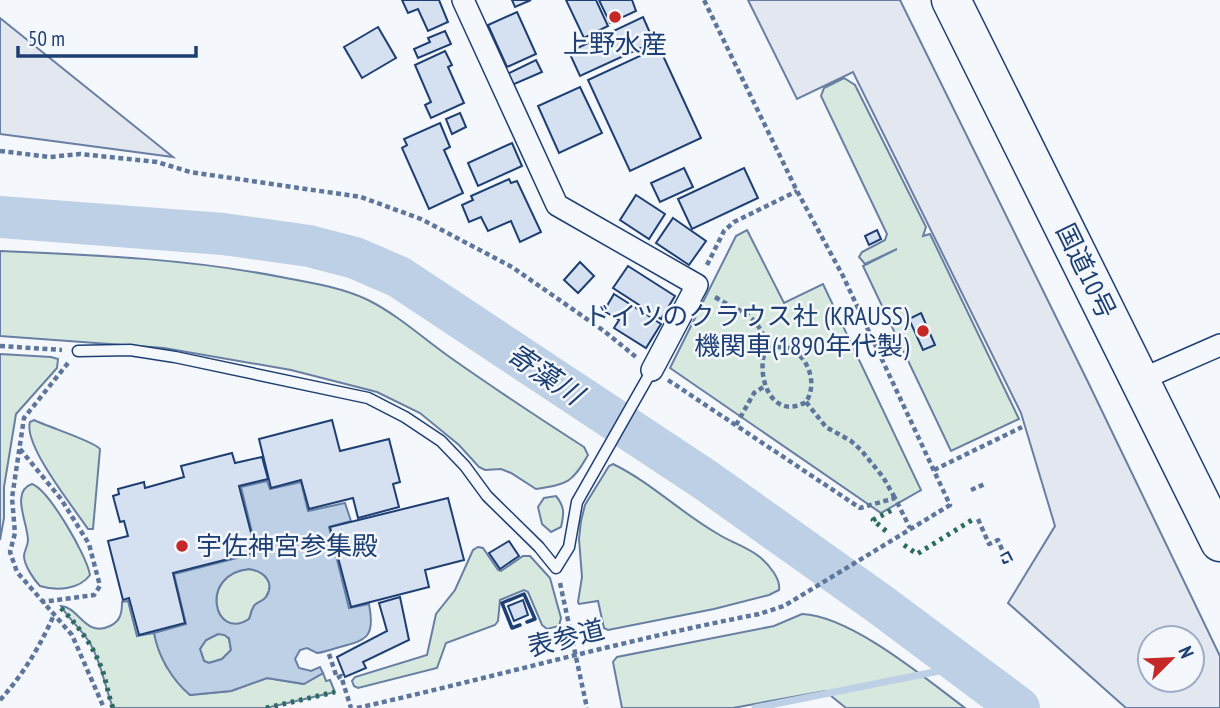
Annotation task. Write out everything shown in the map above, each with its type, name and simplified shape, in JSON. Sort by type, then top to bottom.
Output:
[{"type":"highway","name":"国道10号","points":[[951,0],[1220,541]]},
{"type":"street","points":[[463,0],[556,205],[696,285],[650,374]]},
{"type":"street","points":[[1140,380],[1220,345]]},
{"type":"lane","points":[[78,352],[130,350],[175,357],[368,398],[405,417],[441,441],[465,466],[487,496],[540,547],[556,568],[569,547],[577,502],[650,374]]},
{"type":"path","points":[[704,0],[797,191],[843,276],[934,470],[1022,427]]},
{"type":"path","points":[[0,151],[50,157],[80,154],[157,162],[190,172],[341,193],[373,201],[421,219],[512,267],[604,331],[650,374],[736,425],[860,508],[895,498]]},
{"type":"path","points":[[769,348],[759,324],[751,316],[696,285],[724,231],[734,222],[797,191]]},
{"type":"path","points":[[0,346],[78,352]]},
{"type":"path","points":[[769,348],[793,350],[813,379],[812,390],[806,402],[794,407],[785,407],[777,402],[765,386],[761,371],[765,351],[769,348]]},
{"type":"path","points":[[78,352],[24,418],[12,498],[15,533],[10,552],[17,572],[72,635],[103,708]]},
{"type":"path","points":[[736,425],[754,393],[765,386]]},
{"type":"path","points":[[806,402],[826,427],[862,450],[883,477],[910,528]]},
{"type":"path","points":[[19,448],[61,499],[89,544],[100,586],[94,595],[42,602]]},
{"type":"path","name":"表参道","points":[[354,708],[449,688],[577,654],[759,614],[784,606],[950,505],[934,470]]},
{"type":"path","points":[[971,490],[985,484]]},
{"type":"path","points":[[978,519],[989,544],[998,540],[1003,552]]},
{"type":"path","points":[[556,568],[587,708]]},
{"type":"path","points":[[0,700],[35,653],[54,615]]},
{"type":"path","points":[[329,654],[354,708]]},
{"type":"shaded area","points":[[748,0],[900,0],[1205,624],[1136,624],[1136,694],[1206,694],[1206,627],[1220,656],[1220,708],[1126,708],[1008,603],[1055,526],[1021,413],[853,72],[797,99]]},
{"type":"shaded area","points":[[0,18],[173,157],[0,134]]},
{"type":"shaded area","points":[[844,78],[855,85],[926,227],[923,236],[930,234],[1019,419],[951,451],[863,266],[897,249],[865,264],[859,257],[862,252],[885,240],[887,234],[821,96],[824,88]]},
{"type":"shaded area","points":[[747,230],[784,303],[823,284],[921,490],[881,513],[670,368],[736,236]]},
{"type":"shaded area","points":[[0,251],[108,256],[215,266],[348,292],[390,313],[468,370],[584,447],[588,455],[568,481],[536,489],[501,469],[485,470],[479,467],[459,445],[420,413],[377,392],[291,370],[164,348],[0,336]]},
{"type":"shaded area","points":[[0,354],[58,359],[57,368],[16,414],[4,487],[4,518],[0,540]]},
{"type":"shaded area","points":[[34,420],[100,449],[93,529],[88,529],[42,460],[30,432],[30,422]]},
{"type":"shaded area","points":[[613,464],[641,480],[704,526],[756,554],[774,572],[779,590],[714,609],[608,630],[604,628],[598,601],[578,602],[582,577],[579,539],[585,505],[609,466]]},
{"type":"shaded area","points":[[32,484],[57,510],[82,554],[90,575],[80,584],[60,589],[40,586],[27,568],[24,556],[28,540],[21,501],[22,493]]},
{"type":"shaded area","points":[[556,496],[562,507],[563,518],[561,527],[551,532],[542,524],[538,507],[544,498]]},
{"type":"shaded area","points":[[483,548],[501,571],[523,556],[530,556],[550,578],[561,618],[559,626],[547,629],[542,625],[528,592],[524,590],[500,600],[498,621],[495,625],[446,643],[437,668],[358,688],[354,686],[352,681],[355,677],[427,655],[436,614],[455,590],[473,550]]},
{"type":"shaded area","points":[[249,569],[266,578],[269,592],[254,606],[249,619],[237,624],[227,622],[220,615],[217,593],[223,582],[233,574]]},
{"type":"shaded area","points":[[128,601],[137,636],[154,633],[166,666],[190,695],[231,691],[267,678],[303,684],[323,673],[326,681],[330,680],[335,692],[266,708],[113,708],[91,645],[61,606],[73,611],[88,625],[101,629],[117,622],[122,602]]},
{"type":"shaded area","points":[[802,614],[843,625],[865,637],[887,650],[965,708],[846,708],[825,691],[733,708],[622,708],[613,662],[617,657],[774,626]]},
{"type":"shaded area","points":[[224,634],[229,639],[231,650],[222,659],[209,663],[204,661],[200,649],[206,640]]},
{"type":"water","points":[[267,481],[270,489],[301,482],[308,511],[345,503],[351,521],[329,527],[349,608],[369,604],[370,629],[358,642],[317,653],[307,648],[300,650],[295,659],[299,668],[311,671],[320,667],[323,673],[304,684],[267,678],[231,691],[190,695],[167,667],[154,633],[186,624],[174,574],[257,553],[241,487]],"holes":[[[249,569],[266,578],[269,592],[254,606],[249,619],[237,624],[227,622],[220,615],[217,593],[223,582],[233,574]],[[218,634],[229,638],[231,650],[222,659],[209,663],[204,661],[200,649],[206,640]]]},
{"type":"building","points":[[402,0],[439,0],[448,22],[428,31],[418,9],[408,13]]},
{"type":"building","points":[[512,0],[531,0],[515,7]]},
{"type":"building","points":[[566,0],[596,0],[608,26],[584,38]]},
{"type":"building","name":"上野水産","points":[[599,0],[632,0],[636,11],[610,23]]},
{"type":"building","points":[[517,12],[536,54],[507,67],[488,25]]},
{"type":"building","points":[[643,17],[654,42],[580,76],[569,52]]},
{"type":"building","points":[[378,27],[396,58],[362,78],[344,47]]},
{"type":"building","points":[[445,31],[451,44],[418,58],[414,49],[430,42],[428,38]]},
{"type":"building","points":[[659,47],[701,138],[630,171],[588,80]]},
{"type":"building","points":[[445,51],[452,65],[448,67],[464,103],[431,118],[425,105],[431,102],[415,65]]},
{"type":"building","points":[[536,60],[542,72],[512,85],[507,74]]},
{"type":"building","points":[[580,87],[602,133],[559,153],[538,106]]},
{"type":"building","points":[[460,113],[466,127],[452,134],[446,119]]},
{"type":"building","points":[[440,123],[450,147],[444,150],[463,193],[429,209],[402,148],[407,145],[404,139]]},
{"type":"building","points":[[512,143],[522,166],[478,186],[468,163]]},
{"type":"building","points":[[684,168],[693,187],[660,202],[651,183]]},
{"type":"building","points":[[744,168],[758,198],[692,229],[678,199]]},
{"type":"building","points":[[509,179],[511,183],[517,181],[541,232],[520,242],[511,221],[488,231],[481,217],[469,222],[462,205],[473,200],[471,196]]},
{"type":"building","points":[[636,195],[665,214],[649,239],[620,220]]},
{"type":"building","points":[[673,218],[706,241],[689,265],[656,243]]},
{"type":"building","points":[[877,230],[881,239],[869,245],[865,236]]},
{"type":"building","points":[[580,262],[594,276],[578,293],[564,280]]},
{"type":"building","points":[[628,266],[675,296],[661,319],[613,288]]},
{"type":"building","points":[[614,294],[661,324],[646,348],[614,328],[619,320],[604,311]]},
{"type":"building","points":[[921,313],[935,345],[923,350],[909,319]]},
{"type":"building","points":[[332,420],[340,451],[389,439],[400,482],[393,484],[399,507],[358,518],[353,498],[309,509],[301,480],[271,488],[259,439]]},
{"type":"building","name":"宇佐神宮参集殿","points":[[232,453],[235,463],[262,457],[268,479],[239,486],[256,552],[173,573],[185,623],[139,635],[129,598],[123,600],[108,541],[128,536],[124,521],[120,522],[113,496],[119,494],[118,489],[144,482],[145,488],[184,477],[181,466]]},
{"type":"building","points":[[448,498],[464,560],[425,570],[429,587],[351,607],[330,527]]},
{"type":"building","points":[[509,541],[519,556],[500,569],[489,553]]},
{"type":"building","points":[[400,597],[409,640],[363,662],[366,668],[345,677],[337,657],[387,631],[379,603]]},
{"type":"building","points":[[523,600],[528,615],[514,621],[508,606]]},
{"type":"waterway","name":"寄藻川","points":[[0,217],[223,234],[309,246],[355,258],[399,277],[707,481],[1019,708]]},
{"type":"waterway","points":[[755,708],[964,666]]},
{"type":"hedge","points":[[886,531],[873,520],[892,510]]},
{"type":"hedge","points":[[904,545],[917,554],[972,520]]},
{"type":"hedge","points":[[61,608],[81,631],[96,656],[113,708]]},
{"type":"hedge","points":[[266,708],[335,692]]},
{"type":"fence","points":[[1008,552],[1012,560],[1004,563],[1001,556],[1008,552]]},
{"type":"wall","points":[[520,625],[512,628],[502,603],[524,594],[535,619],[527,622]]},
{"type":"place","name":"上野水産","points":[[615,17]]},
{"type":"place","name":"ドイツのクラウス社 (KRAUSS) 機関車(1890年代製)","points":[[923,331]]},
{"type":"place","name":"宇佐神宮参集殿","points":[[182,546]]}]
